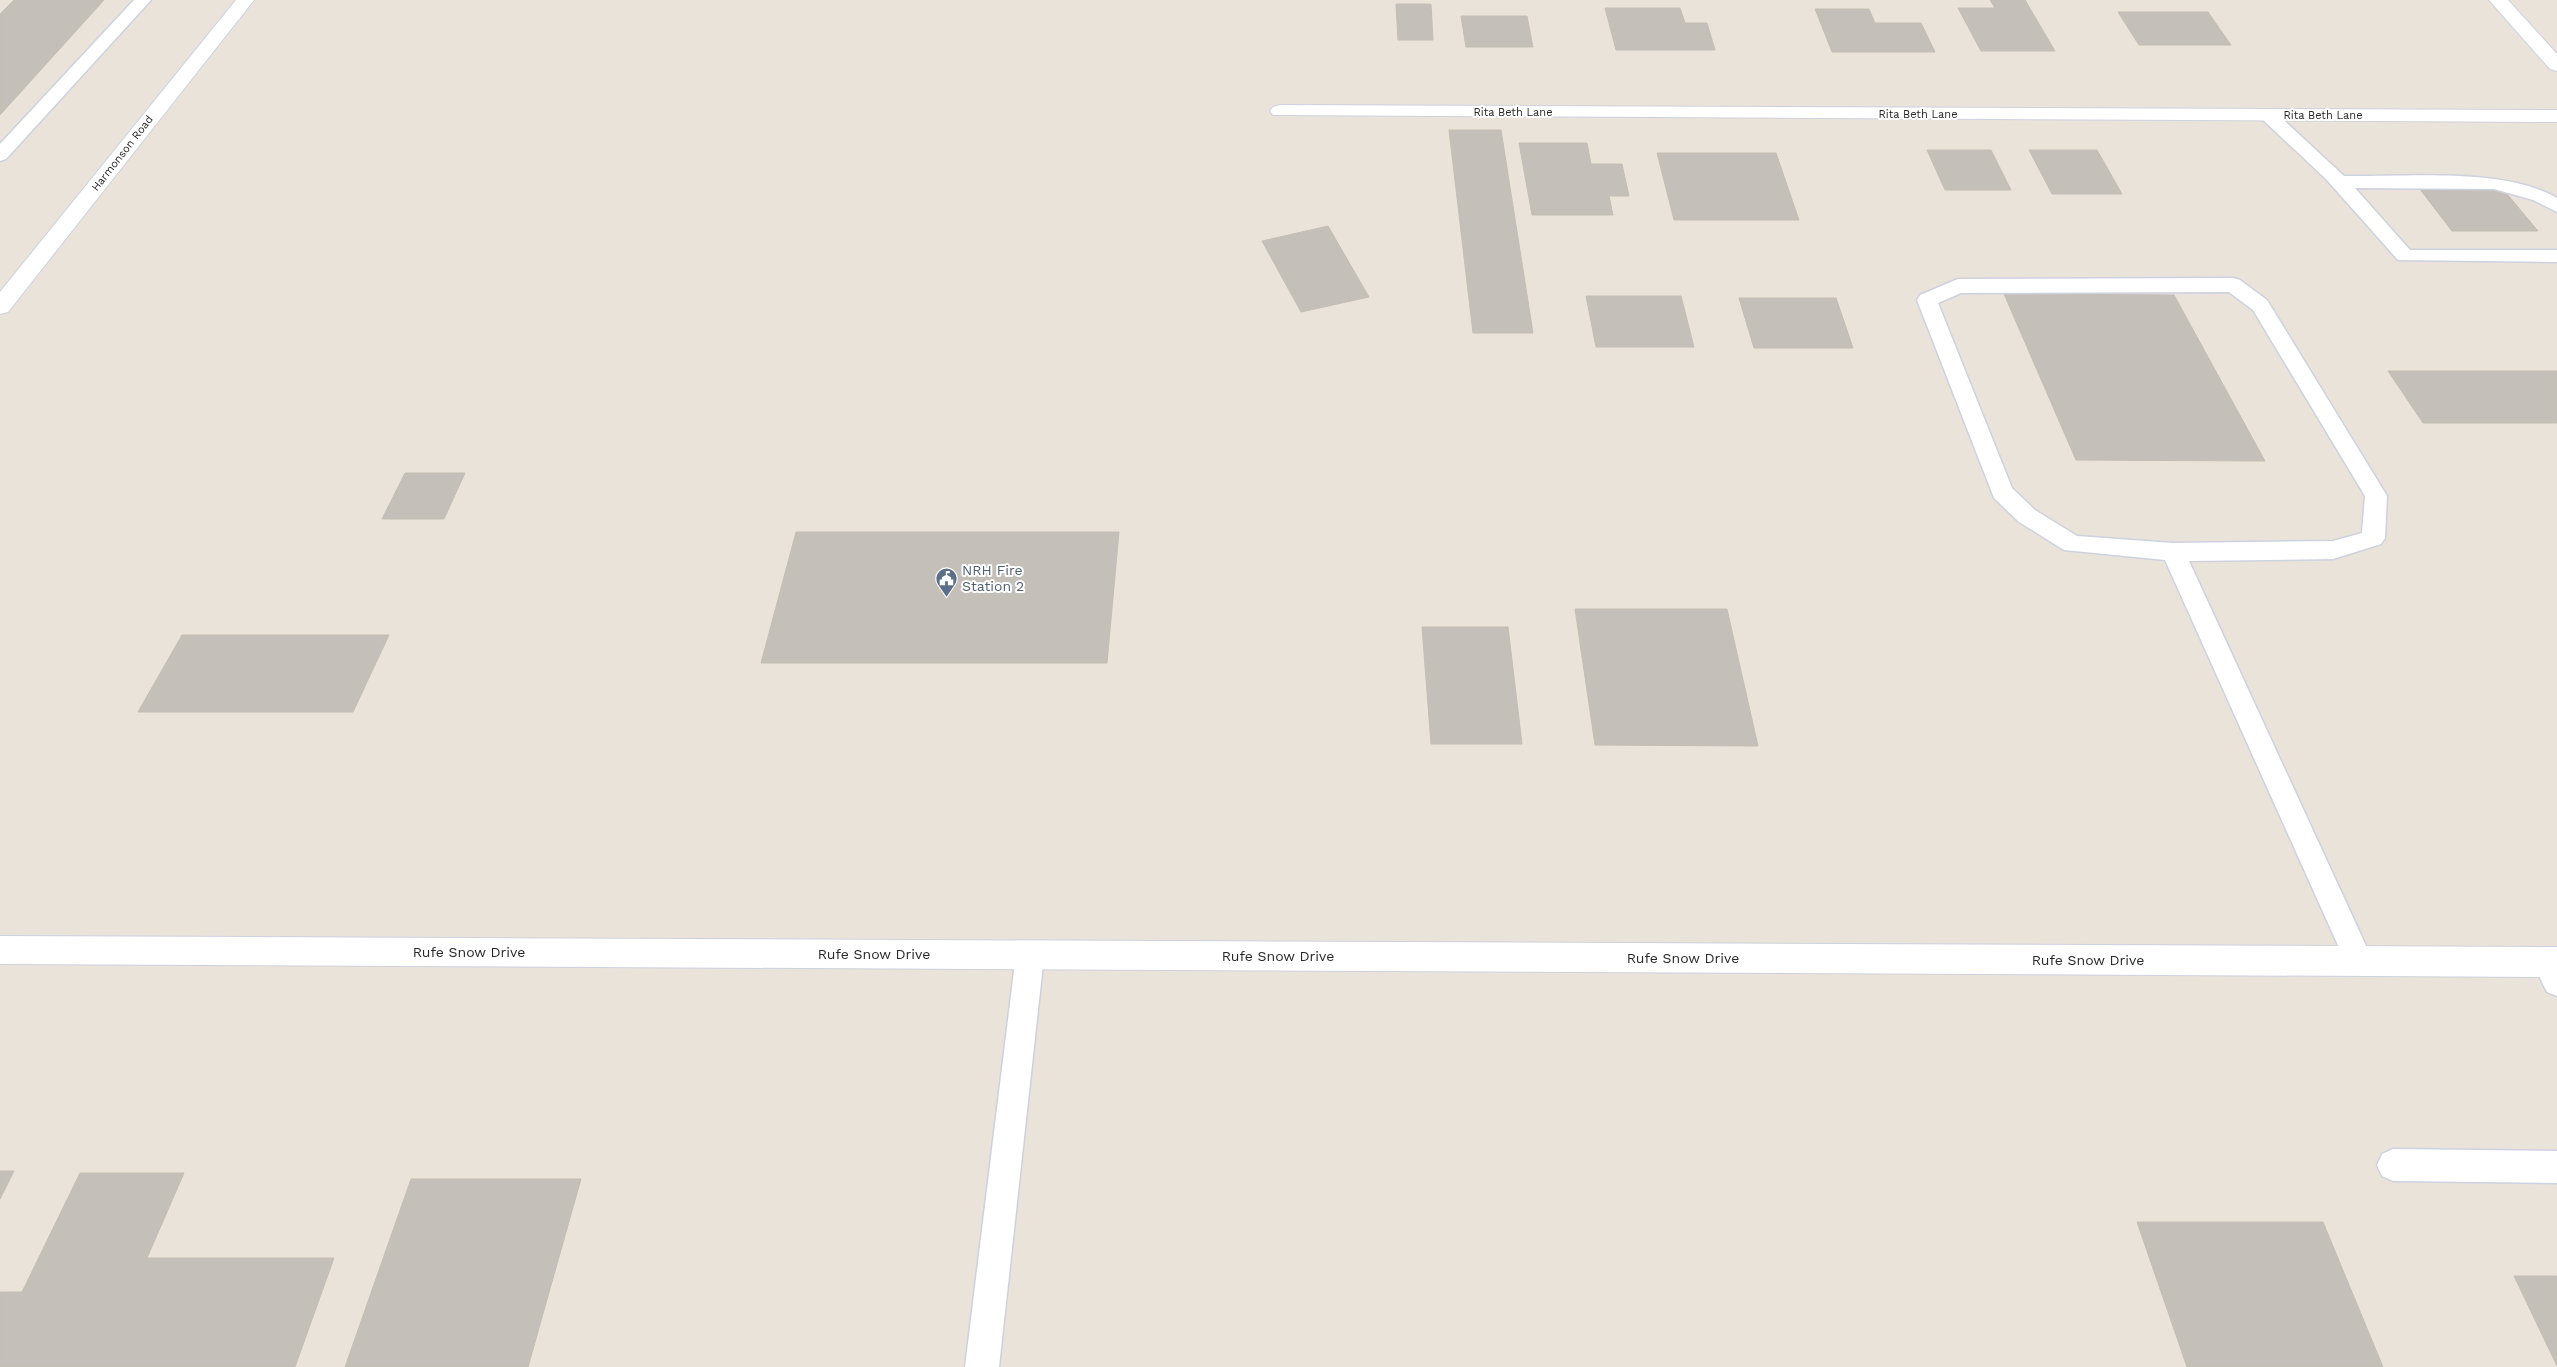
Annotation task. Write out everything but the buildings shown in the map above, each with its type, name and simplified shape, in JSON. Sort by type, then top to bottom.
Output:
[{"type":"street","name":"Harmonson Road","points":[[1,303],[245,0]]},
{"type":"street","points":[[2498,0],[2557,65]]},
{"type":"street","name":"Rita Beth Lane","points":[[1280,111],[2557,116]]},
{"type":"street","name":"Rufe Snow Drive","points":[[0,950],[2359,961],[2553,968]]},
{"type":"lane","points":[[0,155],[143,0]]},
{"type":"lane","points":[[2268,115],[2339,182],[2405,256],[2557,256]]},
{"type":"lane","points":[[2339,182],[2495,183],[2540,196],[2557,206]]},
{"type":"lane","points":[[2233,285],[2260,305],[2376,496],[2373,538],[2333,550],[2173,552],[2072,544],[2027,516],[2002,492],[1927,300],[1958,286],[2233,285]]},
{"type":"lane","points":[[2173,552],[2359,961]]},
{"type":"lane","points":[[982,1367],[1030,955]]},
{"type":"lane","points":[[2393,1165],[2557,1168]]},
{"type":"place","name":"NRH Fire Station 2","points":[[946,597]]}]
